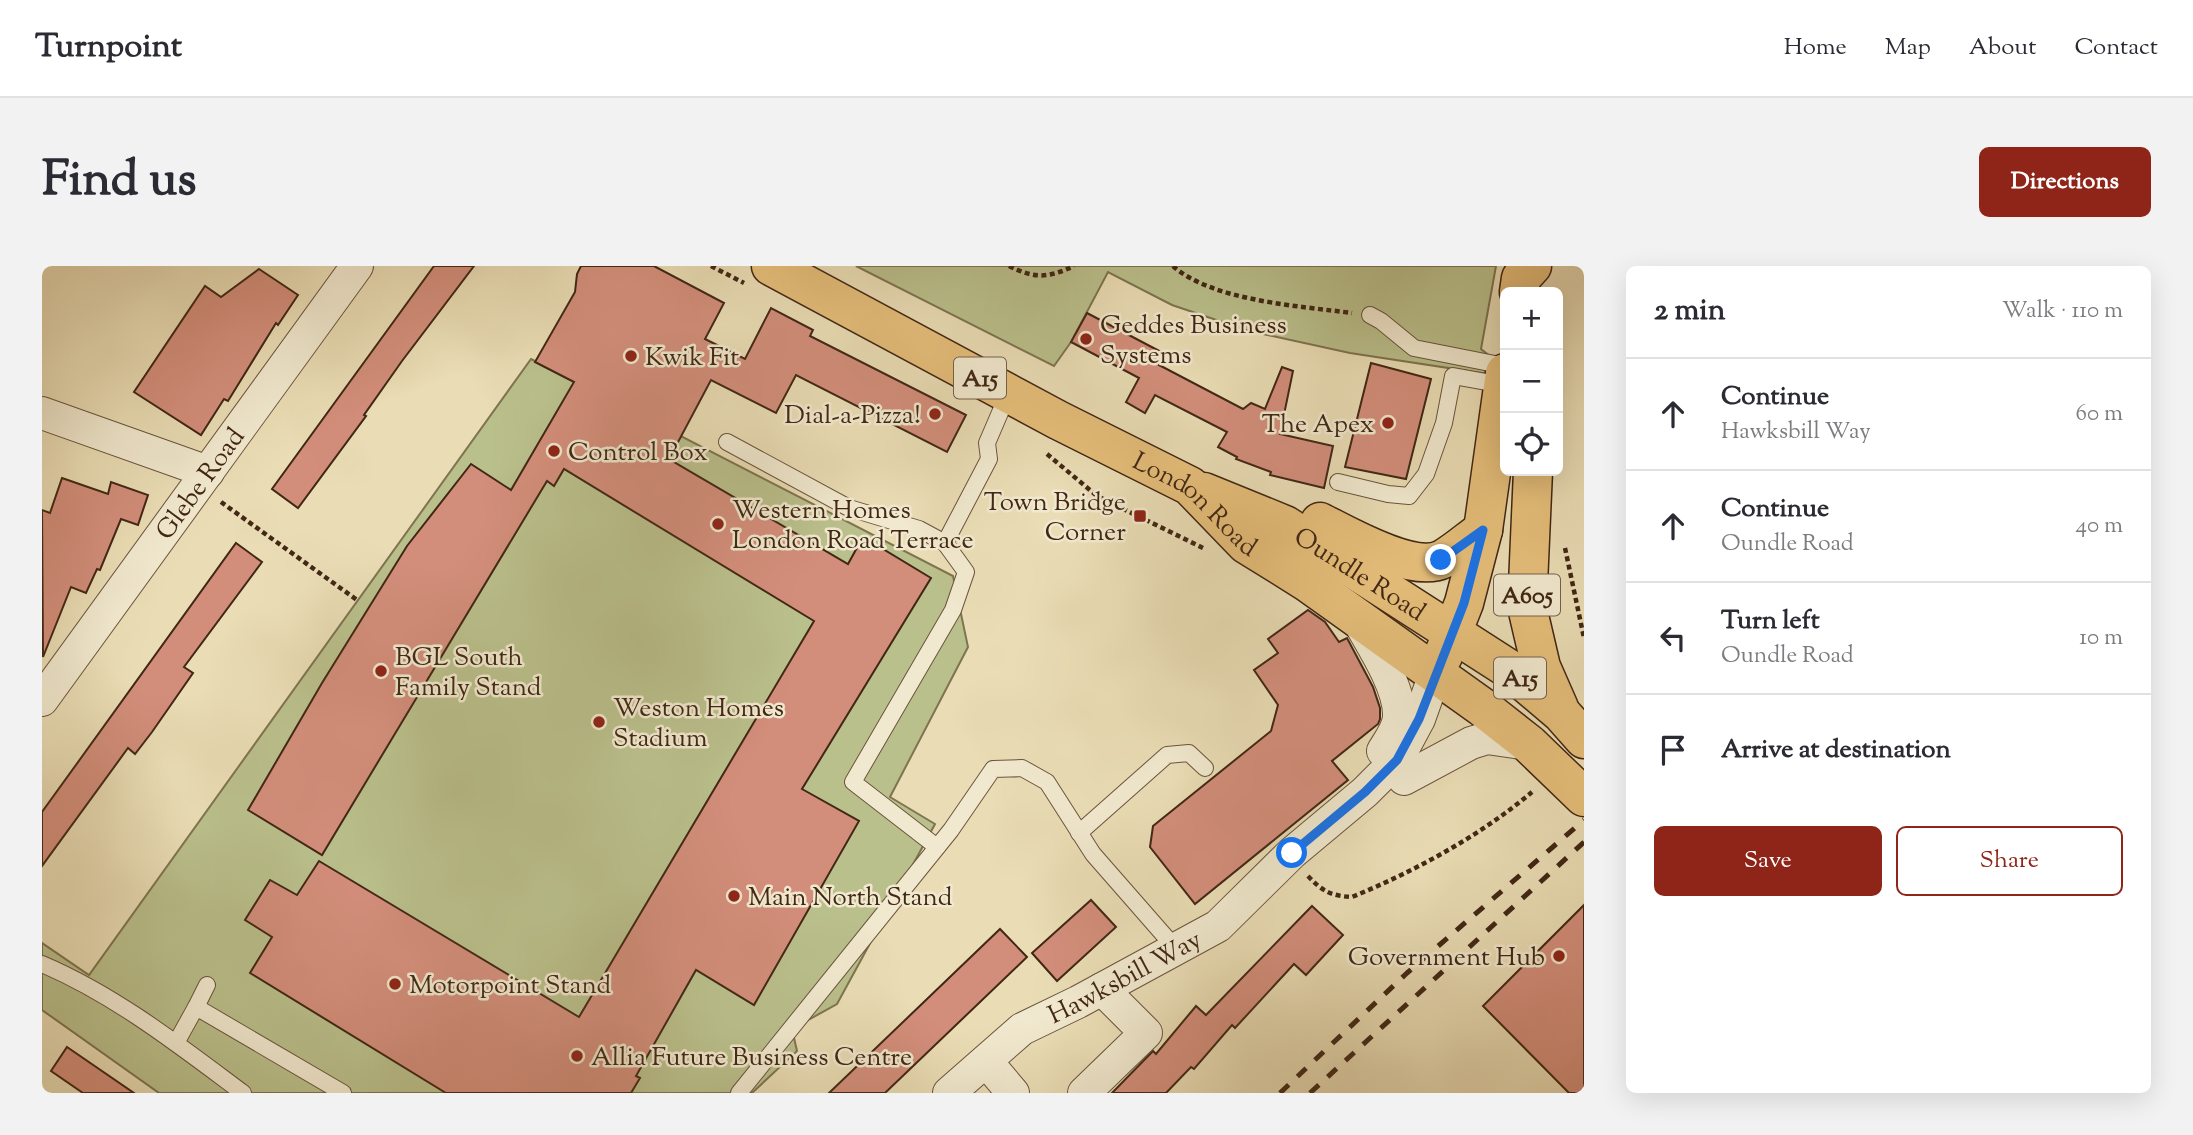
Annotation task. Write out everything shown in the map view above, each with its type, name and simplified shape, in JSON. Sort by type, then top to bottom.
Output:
[{"type":"main road","points":[[1519,287],[1521,278],[1532,266]]},
{"type":"main road","points":[[1542,287],[1544,266]]},
{"type":"main road","name":"London Road","points":[[763,277],[1009,394],[1190,486],[1246,544],[1307,582],[1529,744],[1583,795]]},
{"type":"main road","name":"Oundle Road","points":[[1464,640],[1464,603],[1483,530],[1500,409]]},
{"type":"main road","name":"Oundle Road","points":[[1445,682],[1464,640],[1491,594],[1502,543],[1510,476]]},
{"type":"main road","name":"A605","points":[[1533,476],[1527,607],[1541,667],[1572,726]]},
{"type":"main road","name":"Oundle Road","points":[[1190,486],[1285,525],[1464,640]]},
{"type":"main road","name":"Oundle Road","points":[[1265,517],[1293,511],[1368,546],[1411,562],[1441,560],[1483,530]]},
{"type":"main road","name":"A15","points":[[1464,640],[1509,669],[1572,726]]},
{"type":"street","name":"Glebe Road","points":[[42,700],[357,266]]},
{"type":"street","points":[[42,413],[203,479]]},
{"type":"street","name":"Hawksbill Way","points":[[1300,864],[1324,811],[1376,764],[1399,719],[1398,705],[1386,669],[1357,618]]},
{"type":"street","name":"Hawksbill Way","points":[[1404,779],[1427,742],[1445,682]]},
{"type":"street","name":"Hawksbill Way","points":[[949,1093],[1022,1029],[1177,950],[1218,926],[1300,864],[1397,760],[1419,719],[1445,682]]},
{"type":"street","name":"Hawksbill Way","points":[[1300,864],[1312,848],[1404,779],[1471,743],[1487,738],[1529,744]]},
{"type":"street","points":[[1084,1093],[1146,1033],[1102,989]]},
{"type":"street","points":[[986,1061],[1013,1093]]},
{"type":"lane","points":[[1370,315],[1414,348],[1500,373]]},
{"type":"lane","points":[[1338,482],[1388,494],[1409,496],[1426,474],[1444,423],[1453,376],[1500,374]]},
{"type":"lane","points":[[945,543],[989,459],[987,443],[1009,394]]},
{"type":"lane","points":[[727,442],[849,508],[919,529],[945,543],[966,572],[953,610],[853,782],[937,847]]},
{"type":"lane","points":[[1079,833],[1167,755],[1189,753],[1205,768]]},
{"type":"lane","points":[[739,1093],[937,847],[993,769],[1022,768],[1047,782],[1093,854],[1177,950]]},
{"type":"lane","points":[[42,964],[68,975],[176,1042],[243,1093]]},
{"type":"lane","points":[[176,1042],[207,985]]},
{"type":"lane","points":[[196,1007],[343,1093]]},
{"type":"path","points":[[711,266],[763,277]]},
{"type":"path","points":[[1009,266],[1040,277],[1074,266]]},
{"type":"path","points":[[1173,266],[1187,278],[1261,302],[1370,315]]},
{"type":"path","points":[[1041,450],[1097,496],[1208,551]]},
{"type":"path","points":[[203,479],[357,600]]},
{"type":"path","points":[[1564,541],[1584,638]]},
{"type":"path","points":[[1300,864],[1322,891],[1336,897],[1352,897],[1438,854],[1508,812],[1535,789]]},
{"type":"green space","points":[[856,266],[1496,266],[1481,349],[1491,357],[1488,374],[1350,353],[1249,331],[1172,305],[1108,272],[1071,342],[1054,366]]},
{"type":"green space","name":"Weston Homes Stadium","points":[[531,359],[953,576],[968,647],[890,797],[935,824],[837,1004],[792,1029],[797,1051],[752,1093],[159,1093],[42,1010],[42,943],[89,975]]},
{"type":"building","points":[[434,266],[474,266],[402,361],[364,415],[366,416],[298,508],[272,489]]},
{"type":"building","points":[[581,266],[654,266],[724,303],[705,339],[745,359],[771,308],[813,330],[810,336],[966,415],[947,452],[796,375],[776,413],[711,380],[669,459],[848,564],[863,537],[931,578],[802,789],[859,821],[754,1005],[696,970],[636,1076],[640,1078],[631,1093],[446,1093],[250,973],[272,937],[245,920],[270,880],[297,895],[319,861],[579,1017],[814,621],[564,469],[554,486],[547,481],[322,855],[248,810],[322,683],[407,546],[471,464],[511,490],[574,382],[535,362],[575,292]]},
{"type":"building","points":[[259,269],[298,295],[278,325],[276,323],[228,401],[224,399],[201,435],[134,392],[205,286],[221,297]]},
{"type":"building","points":[[1087,313],[1165,354],[1159,365],[1243,409],[1251,403],[1265,409],[1282,367],[1293,371],[1280,434],[1333,446],[1324,488],[1270,475],[1271,472],[1236,459],[1237,457],[1218,447],[1227,432],[1155,395],[1145,413],[1126,402],[1139,378],[1071,342]]},
{"type":"building","name":"The Apex","points":[[1371,363],[1431,379],[1406,479],[1345,467]]},
{"type":"building","points":[[62,478],[108,494],[111,482],[148,495],[138,525],[121,519],[100,570],[97,569],[86,593],[71,587],[43,657],[42,510],[50,513]]},
{"type":"building","points":[[236,543],[262,562],[184,667],[193,673],[152,732],[135,754],[128,748],[42,866],[42,812]]},
{"type":"building","points":[[1308,610],[1325,622],[1339,642],[1347,638],[1373,687],[1380,708],[1380,719],[1378,724],[1332,761],[1348,780],[1195,904],[1150,847],[1153,826],[1271,731],[1278,705],[1254,670],[1278,653],[1268,639]]},
{"type":"building","points":[[1091,900],[1116,927],[1057,981],[1032,953]]},
{"type":"building","name":"Government Hub","points":[[1584,905],[1584,1093],[1569,1093],[1483,1006]]},
{"type":"building","points":[[1312,906],[1343,935],[1306,975],[1294,964],[1235,1028],[1232,1025],[1194,1069],[1191,1067],[1166,1093],[1112,1093],[1153,1051],[1156,1054],[1196,1006],[1206,1015]]},
{"type":"building","points":[[1000,929],[1027,957],[885,1093],[829,1093]]},
{"type":"building","points":[[67,1047],[134,1093],[83,1093],[51,1071]]},
{"type":"railway","points":[[1280,1093],[1407,973],[1584,820]]},
{"type":"railway","points":[[1310,1093],[1584,842]]},
{"type":"place","name":"Geddes Business Systems","points":[[1086,339]]},
{"type":"place","name":"Kwik Fit","points":[[631,356]]},
{"type":"place","name":"Dial-a-Pizza!","points":[[935,414]]},
{"type":"place","name":"The Apex","points":[[1388,423]]},
{"type":"place","name":"Control Box","points":[[554,451]]},
{"type":"place","name":"Town Bridge Corner","points":[[1140,516]]},
{"type":"place","name":"Western Homes London Road Terrace","points":[[718,524]]},
{"type":"place","name":"BGL South Family Stand","points":[[381,671]]},
{"type":"place","name":"Weston Homes Stadium","points":[[599,722]]},
{"type":"place","name":"Main North Stand","points":[[734,896]]},
{"type":"place","name":"Government Hub","points":[[1559,956]]},
{"type":"place","name":"Motorpoint Stand","points":[[395,984]]},
{"type":"place","name":"Allia Future Business Centre","points":[[577,1056]]},
{"type":"route","points":[[1292,853],[1365,792],[1397,760],[1419,719],[1464,603],[1483,530],[1441,560]]}]
